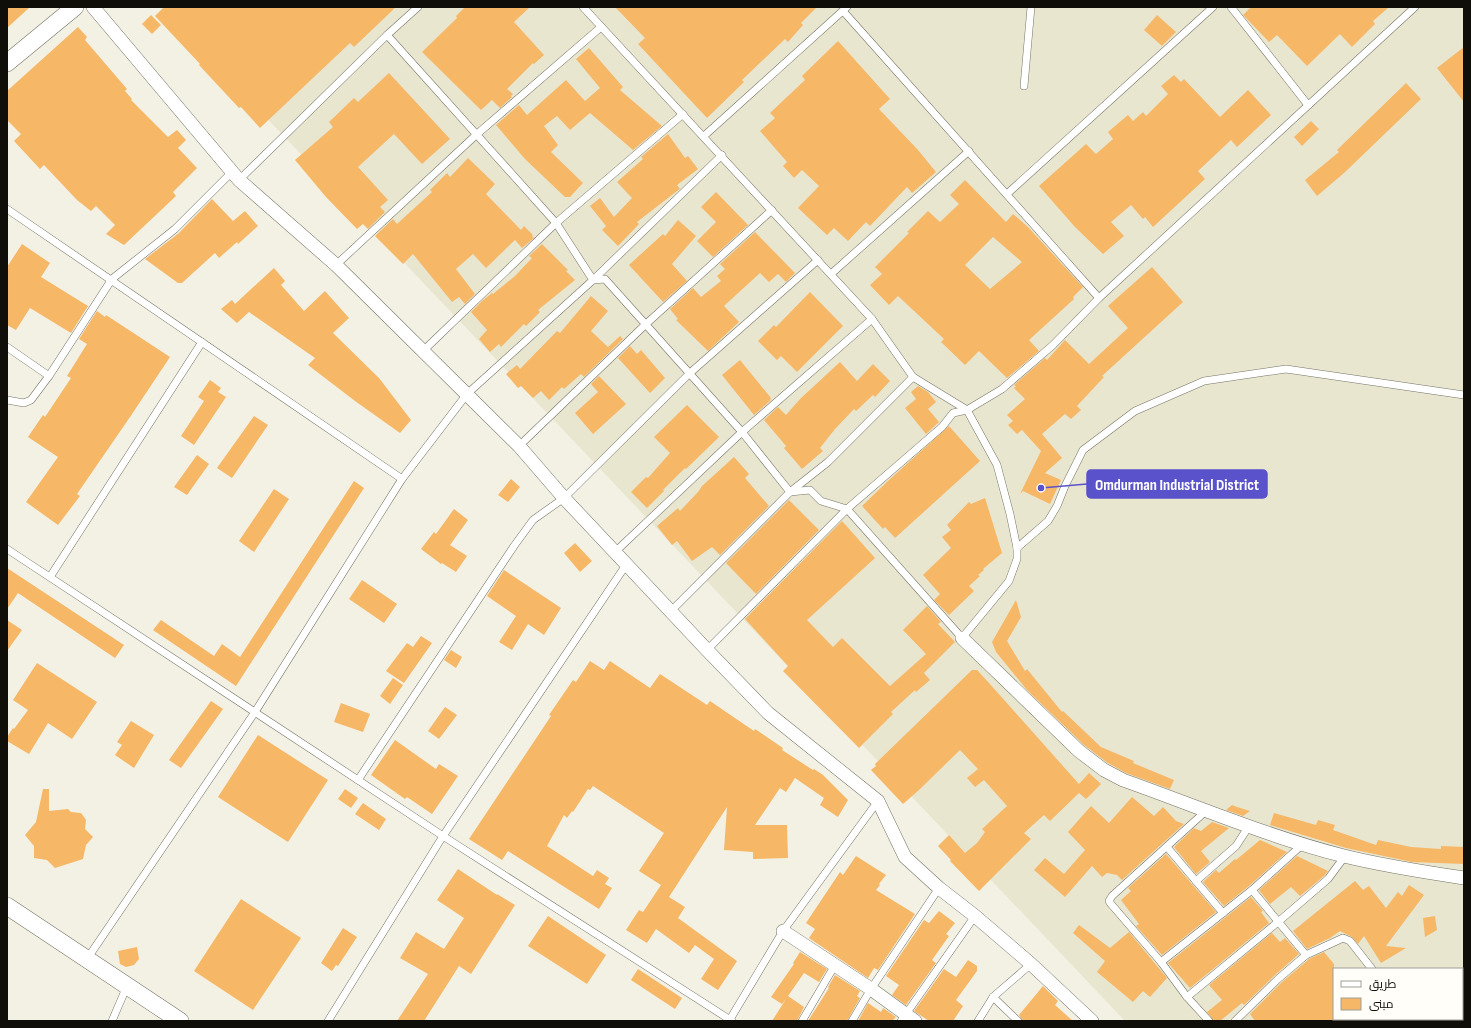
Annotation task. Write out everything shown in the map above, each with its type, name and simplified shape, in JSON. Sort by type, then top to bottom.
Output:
[{"type":"street","points":[[7,63],[75,7]]},
{"type":"street","points":[[93,7],[235,176],[336,265],[519,446],[564,498],[626,565],[768,713],[878,801],[905,857],[939,888],[975,916],[1031,964],[1092,1021]]},
{"type":"street","points":[[962,638],[1079,751],[1104,770],[1123,780],[1303,844],[1345,856],[1464,878]]},
{"type":"street","points":[[7,906],[180,1021]]},
{"type":"street","points":[[783,931],[871,989],[907,1018]]},
{"type":"lane","points":[[7,400],[24,403],[31,400],[50,376],[112,279],[175,229],[235,176],[418,7]]},
{"type":"lane","points":[[583,7],[872,318],[913,377],[967,410],[997,464],[1010,514],[1017,548],[1017,559],[1009,580],[962,638],[848,509],[821,501],[810,490],[790,492]]},
{"type":"lane","points":[[1024,86],[1031,7]]},
{"type":"lane","points":[[1007,194],[1212,7]]},
{"type":"lane","points":[[1231,7],[1308,105]]},
{"type":"lane","points":[[707,650],[848,509],[942,427],[953,413],[967,410],[1002,389],[1053,345],[1098,298],[1415,7]]},
{"type":"lane","points":[[704,136],[845,9],[1098,298]]},
{"type":"lane","points":[[336,265],[476,135],[601,27]]},
{"type":"lane","points":[[387,35],[556,223],[593,280]]},
{"type":"lane","points":[[423,351],[556,223],[684,114]]},
{"type":"lane","points":[[831,274],[969,151]]},
{"type":"lane","points":[[87,959],[255,712],[402,479],[467,394],[593,280],[722,155]]},
{"type":"lane","points":[[7,208],[402,479]]},
{"type":"lane","points":[[519,446],[646,324],[772,210]]},
{"type":"lane","points":[[358,780],[514,546],[533,520],[564,498],[690,373],[818,260]]},
{"type":"lane","points":[[593,280],[605,279],[742,432],[790,492]]},
{"type":"lane","points":[[615,552],[742,432],[872,318]]},
{"type":"lane","points":[[50,578],[202,342]]},
{"type":"lane","points":[[7,347],[50,376]]},
{"type":"lane","points":[[1017,548],[1048,521],[1058,506],[1065,486],[1083,450],[1135,411],[1204,380],[1286,369],[1464,395]]},
{"type":"lane","points":[[670,612],[790,492],[828,462],[913,377]]},
{"type":"lane","points":[[7,549],[358,780],[730,1021],[783,931],[878,801]]},
{"type":"lane","points":[[328,1021],[444,836],[626,565]]},
{"type":"lane","points":[[1207,810],[1109,900],[1209,1021]]},
{"type":"lane","points":[[1196,880],[1236,846],[1249,826]]},
{"type":"lane","points":[[1161,962],[1252,890],[1303,844]]},
{"type":"lane","points":[[1167,847],[1223,913]]},
{"type":"lane","points":[[1187,996],[1328,879],[1345,856]]},
{"type":"lane","points":[[852,1021],[871,989],[939,888]]},
{"type":"lane","points":[[1252,890],[1306,955]]},
{"type":"lane","points":[[907,1018],[975,916]]},
{"type":"lane","points":[[1235,1021],[1278,979],[1306,955],[1343,938],[1350,941],[1371,968]]},
{"type":"lane","points":[[978,1021],[993,997],[1031,964]]},
{"type":"lane","points":[[802,1021],[835,965]]},
{"type":"lane","points":[[112,1021],[128,986]]},
{"type":"lane","points":[[993,997],[1018,1021]]},
{"type":"shaded area","points":[[161,7],[1464,7],[1464,1021],[1125,1021]]},
{"type":"building","points":[[7,7],[30,7],[7,28]]},
{"type":"building","points":[[164,7],[396,7],[354,47],[350,43],[260,128],[241,107],[239,108],[155,16]]},
{"type":"building","points":[[465,7],[530,7],[514,22],[544,55],[534,64],[533,63],[507,89],[513,94],[511,96],[512,97],[500,108],[492,100],[481,110],[422,52],[457,18],[456,16]]},
{"type":"building","points":[[615,7],[817,7],[801,23],[803,25],[788,42],[785,39],[742,80],[744,82],[707,118],[638,44],[645,38]]},
{"type":"building","points":[[1251,7],[1389,7],[1373,21],[1375,24],[1352,47],[1340,34],[1307,66],[1277,35],[1269,42],[1243,15]]},
{"type":"building","points":[[151,15],[161,25],[152,34],[142,24]]},
{"type":"building","points":[[1157,15],[1176,32],[1162,46],[1144,30]]},
{"type":"building","points":[[78,27],[87,37],[85,40],[127,89],[125,91],[132,99],[131,100],[168,137],[177,130],[186,140],[178,148],[197,168],[173,192],[176,196],[124,245],[106,234],[115,225],[96,206],[91,211],[77,200],[44,165],[40,169],[14,141],[21,134],[7,120],[7,91]]},
{"type":"building","points":[[838,41],[890,99],[879,109],[918,150],[936,172],[912,193],[907,187],[870,226],[866,222],[848,241],[834,228],[827,235],[798,208],[819,186],[802,170],[794,178],[783,166],[787,162],[760,131],[775,118],[770,113],[805,80],[802,76]]},
{"type":"building","points":[[1464,47],[1464,102],[1437,68]]},
{"type":"building","points":[[589,48],[623,87],[620,90],[662,126],[633,150],[590,113],[570,130],[557,116],[544,126],[558,145],[551,152],[583,183],[570,197],[565,197],[525,159],[496,125],[519,105],[527,115],[566,80],[585,101],[600,88],[576,59]]},
{"type":"building","points":[[389,73],[450,139],[422,164],[394,134],[358,167],[388,200],[380,207],[385,212],[368,229],[363,224],[357,229],[326,197],[295,160],[333,127],[329,122],[354,98],[358,102]]},
{"type":"building","points":[[1174,75],[1181,82],[1184,79],[1220,117],[1248,90],[1271,115],[1237,147],[1231,140],[1198,171],[1205,179],[1153,227],[1145,217],[1143,219],[1131,205],[1111,222],[1124,236],[1103,254],[1075,227],[1039,186],[1086,144],[1096,154],[1113,139],[1108,132],[1128,115],[1133,121],[1143,112],[1146,116],[1168,94],[1161,86]]},
{"type":"building","points":[[1406,83],[1421,99],[1344,173],[1317,196],[1305,180],[1339,152],[1337,150]]},
{"type":"building","points":[[1311,121],[1319,129],[1302,146],[1294,137]]},
{"type":"building","points":[[668,134],[685,158],[688,156],[698,169],[677,185],[680,189],[637,222],[639,224],[618,246],[602,230],[606,226],[590,206],[600,198],[614,217],[632,198],[617,182],[643,159],[641,157]]},
{"type":"building","points":[[468,158],[495,184],[486,194],[521,230],[524,226],[534,238],[522,248],[515,240],[486,268],[473,254],[456,269],[475,294],[465,304],[459,297],[452,302],[413,254],[403,264],[375,236],[393,219],[397,224],[432,192],[430,190],[447,173],[450,177]]},
{"type":"building","points":[[965,180],[1006,222],[1013,214],[1028,227],[1083,287],[1073,297],[1074,299],[1029,340],[1039,351],[1007,378],[979,351],[965,365],[941,342],[944,339],[898,296],[889,305],[870,285],[882,274],[875,267],[909,233],[907,232],[928,211],[940,222],[959,204],[950,195]],"holes":[[[993,237],[1022,262],[990,289],[965,265]]]},
{"type":"building","points":[[716,192],[748,225],[713,257],[697,241],[716,222],[701,207]]},
{"type":"building","points":[[212,199],[233,221],[245,211],[258,226],[238,244],[237,242],[219,258],[215,253],[182,283],[178,283],[145,259],[179,233]]},
{"type":"building","points":[[678,220],[696,236],[672,264],[687,281],[663,302],[629,265],[663,234],[665,236]]},
{"type":"building","points":[[755,232],[795,273],[786,282],[778,274],[769,282],[760,273],[724,306],[739,322],[708,351],[676,320],[678,319],[670,309],[693,288],[701,297],[721,281],[717,276],[725,269],[720,264]]},
{"type":"building","points":[[22,244],[50,263],[41,277],[88,306],[71,333],[30,308],[16,330],[7,325],[7,267]]},
{"type":"building","points":[[542,244],[568,270],[566,271],[575,280],[538,310],[540,312],[526,326],[524,324],[501,347],[499,344],[490,352],[479,339],[487,330],[471,312],[482,301],[515,276],[532,258],[529,256]]},
{"type":"building","points":[[1152,267],[1183,302],[1102,376],[1104,377],[1077,406],[1081,410],[1071,419],[1065,414],[1042,434],[1062,458],[1045,473],[1061,480],[1050,504],[1023,491],[1020,494],[1041,451],[1022,430],[1017,434],[1008,425],[1013,421],[1007,415],[1025,399],[1014,388],[1016,386],[1014,385],[1045,358],[1047,360],[1065,340],[1089,364],[1128,328],[1108,306]]},
{"type":"building","points":[[274,268],[285,281],[281,285],[304,311],[325,291],[349,318],[333,333],[379,378],[411,420],[400,433],[308,365],[315,358],[249,312],[237,323],[221,309],[232,300],[235,304]]},
{"type":"building","points":[[810,292],[843,326],[797,372],[781,356],[777,360],[758,341],[774,325],[776,327]]},
{"type":"building","points":[[591,296],[608,311],[591,331],[609,348],[608,347],[620,336],[623,339],[584,377],[581,374],[564,389],[562,387],[549,400],[541,391],[533,398],[521,386],[518,388],[506,374],[517,365],[520,369],[557,331],[560,333]]},
{"type":"building","points":[[97,311],[105,317],[106,315],[170,357],[77,494],[80,496],[58,525],[26,502],[58,457],[28,437],[43,415],[45,417],[71,378],[67,376],[87,344],[79,339]]},
{"type":"building","points":[[630,346],[637,354],[641,350],[665,378],[650,393],[618,358]]},
{"type":"building","points":[[740,360],[771,398],[771,400],[754,415],[722,375]]},
{"type":"building","points":[[840,362],[857,381],[873,364],[890,381],[875,397],[873,395],[856,411],[854,409],[820,448],[823,451],[802,469],[784,448],[786,446],[764,420],[778,407],[786,415],[800,399]]},
{"type":"building","points":[[599,376],[626,404],[593,434],[575,413],[598,392],[591,384]]},
{"type":"building","points":[[210,380],[221,388],[218,392],[226,397],[194,445],[181,436],[204,401],[198,397]]},
{"type":"building","points":[[918,386],[928,392],[936,402],[928,409],[939,422],[926,434],[905,408],[916,399],[911,392]]},
{"type":"building","points":[[687,405],[719,437],[686,469],[685,468],[647,508],[631,492],[646,477],[648,478],[670,453],[654,437]]},
{"type":"building","points":[[254,416],[268,425],[232,478],[217,468]]},
{"type":"building","points":[[949,426],[980,461],[895,538],[885,527],[883,529],[862,506]]},
{"type":"building","points":[[197,455],[209,464],[187,495],[174,487]]},
{"type":"building","points":[[734,457],[749,474],[745,478],[769,506],[720,555],[712,547],[692,561],[677,541],[672,545],[657,526],[678,508],[680,511],[702,486]]},
{"type":"building","points":[[511,479],[520,487],[508,502],[498,495]]},
{"type":"building","points":[[354,481],[364,488],[236,686],[153,630],[161,620],[214,656],[222,644],[240,657]]},
{"type":"building","points":[[274,489],[289,499],[254,552],[239,541]]},
{"type":"building","points":[[985,498],[1002,553],[983,569],[984,570],[978,575],[980,576],[969,586],[974,591],[949,615],[934,600],[940,594],[923,575],[951,548],[942,537],[951,530],[947,525],[969,502],[971,504]]},
{"type":"building","points":[[789,500],[819,530],[756,594],[726,563]]},
{"type":"building","points":[[454,509],[468,520],[450,545],[467,556],[456,572],[442,563],[441,564],[421,549],[434,532],[436,534]]},
{"type":"building","points":[[842,521],[875,558],[807,620],[833,647],[842,638],[890,686],[926,654],[903,630],[927,606],[941,622],[938,624],[955,642],[924,673],[930,680],[916,692],[915,690],[891,712],[893,714],[859,748],[783,671],[788,666],[745,619]]},
{"type":"building","points":[[575,543],[592,561],[580,572],[564,553]]},
{"type":"building","points":[[7,568],[124,645],[115,658],[18,593],[7,609]]},
{"type":"building","points":[[504,570],[561,608],[544,635],[528,624],[512,650],[499,642],[516,616],[487,596]]},
{"type":"building","points":[[362,580],[397,604],[384,623],[349,599]]},
{"type":"building","points":[[1016,600],[1021,617],[1007,641],[1025,671],[1027,669],[1062,712],[1063,711],[1101,747],[1134,761],[1133,763],[1174,780],[1170,789],[1126,773],[1108,763],[1084,745],[1027,690],[996,652],[992,642]]},
{"type":"building","points":[[7,620],[22,630],[7,651]]},
{"type":"building","points":[[421,636],[432,643],[404,683],[386,671],[407,643],[413,647]]},
{"type":"building","points":[[451,650],[462,657],[456,668],[444,660]]},
{"type":"building","points":[[590,661],[604,670],[610,661],[650,688],[660,674],[707,705],[710,701],[754,731],[755,729],[783,748],[782,750],[823,775],[848,800],[838,817],[820,805],[824,798],[795,778],[786,792],[780,788],[755,825],[787,825],[788,858],[753,859],[753,852],[724,850],[727,807],[669,897],[685,907],[678,918],[737,961],[718,990],[701,979],[714,959],[695,945],[689,953],[656,929],[647,943],[626,930],[639,910],[643,912],[661,885],[639,871],[664,833],[593,786],[590,790],[588,789],[573,812],[572,811],[567,818],[564,815],[547,846],[593,876],[597,870],[609,878],[605,884],[612,888],[599,909],[508,851],[502,860],[469,839],[551,716],[549,715],[573,680],[576,682]]},
{"type":"building","points":[[37,663],[97,702],[72,739],[48,723],[29,754],[7,741],[7,737],[28,710],[13,700]]},
{"type":"building","points":[[972,670],[977,670],[1079,784],[1089,773],[1101,784],[1086,799],[1079,793],[1050,821],[1044,815],[1024,833],[1031,839],[979,891],[950,861],[951,860],[938,846],[949,835],[965,853],[977,843],[985,832],[982,829],[1007,806],[984,780],[975,787],[967,778],[978,769],[960,750],[903,804],[871,770],[876,766],[875,764]]},
{"type":"building","points":[[393,678],[403,685],[390,704],[380,696]]},
{"type":"building","points":[[211,701],[223,709],[181,768],[169,760]]},
{"type":"building","points":[[341,703],[370,714],[363,732],[334,722]]},
{"type":"building","points":[[445,707],[457,715],[439,739],[428,731]]},
{"type":"building","points":[[131,721],[154,735],[134,768],[115,755],[122,745],[117,742]]},
{"type":"building","points":[[258,735],[328,780],[288,842],[218,797]]},
{"type":"building","points":[[395,740],[436,769],[439,764],[458,776],[432,814],[407,797],[405,799],[371,775]]},
{"type":"building","points":[[43,789],[49,789],[49,811],[68,809],[71,812],[81,813],[86,820],[85,829],[93,837],[86,845],[83,859],[55,868],[47,860],[34,858],[34,846],[25,835],[36,822]]},
{"type":"building","points":[[345,789],[358,798],[351,808],[338,799]]},
{"type":"building","points":[[1132,797],[1154,816],[1163,807],[1176,821],[1184,824],[1122,880],[1117,875],[1107,873],[1102,877],[1092,866],[1065,897],[1034,870],[1045,858],[1064,874],[1085,850],[1068,832],[1091,806],[1109,823]]},
{"type":"building","points":[[363,803],[386,819],[379,830],[355,814]]},
{"type":"building","points":[[1232,805],[1250,811],[1243,816],[1226,810]]},
{"type":"building","points":[[1274,813],[1316,825],[1318,820],[1335,825],[1333,830],[1376,845],[1378,840],[1411,847],[1441,849],[1441,846],[1464,847],[1464,864],[1412,862],[1346,848],[1270,825]]},
{"type":"building","points":[[1212,822],[1229,828],[1201,851],[1210,862],[1196,874],[1174,847],[1194,828],[1201,831]]},
{"type":"building","points":[[1260,840],[1287,852],[1224,906],[1203,882],[1216,870],[1219,873]]},
{"type":"building","points":[[1166,854],[1216,912],[1162,955],[1136,926],[1139,924],[1121,900],[1131,891],[1128,888]]},
{"type":"building","points":[[856,856],[886,875],[876,890],[915,914],[878,970],[874,968],[868,978],[809,938],[815,929],[806,923],[840,872],[843,875]]},
{"type":"building","points":[[1297,856],[1328,871],[1300,896],[1291,887],[1270,904],[1259,890]]},
{"type":"building","points":[[458,869],[515,905],[471,974],[459,966],[424,1021],[397,1021],[428,974],[400,958],[416,932],[444,949],[464,918],[437,900]]},
{"type":"building","points":[[1355,881],[1363,890],[1369,886],[1386,908],[1398,892],[1402,896],[1409,885],[1424,895],[1386,946],[1406,948],[1381,963],[1364,936],[1358,944],[1352,937],[1340,931],[1330,938],[1307,949],[1293,931]]},
{"type":"building","points":[[1251,897],[1263,911],[1261,912],[1269,923],[1190,988],[1168,963]]},
{"type":"building","points":[[241,899],[301,938],[253,1010],[194,971]]},
{"type":"building","points":[[939,911],[955,923],[946,934],[949,936],[932,960],[936,963],[906,1005],[892,995],[899,985],[886,976],[924,920],[929,923]]},
{"type":"building","points":[[548,916],[606,955],[587,984],[528,946]]},
{"type":"building","points":[[1435,916],[1437,930],[1425,937],[1423,918]]},
{"type":"building","points":[[1079,925],[1110,948],[1129,932],[1167,978],[1150,997],[1143,991],[1133,1002],[1097,972],[1105,961],[1073,933]]},
{"type":"building","points":[[343,928],[357,937],[338,966],[336,965],[332,971],[321,963]]},
{"type":"building","points":[[1272,933],[1280,942],[1285,938],[1299,954],[1244,1005],[1242,1003],[1220,1021],[1214,1021],[1207,1012],[1222,1000],[1209,985]]},
{"type":"building","points":[[137,947],[139,959],[134,965],[126,967],[120,964],[118,951]]},
{"type":"building","points":[[800,952],[827,969],[819,982],[804,973],[788,996],[804,1007],[797,1021],[772,1021],[786,999],[782,1004],[771,997],[794,964],[793,963]]},
{"type":"building","points":[[1324,952],[1334,964],[1333,1020],[1344,1021],[1255,1021],[1250,1014],[1281,983],[1309,959]]},
{"type":"building","points":[[968,960],[977,966],[977,971],[956,1000],[963,1006],[953,1021],[929,1021],[914,1011],[944,969],[956,977]]},
{"type":"building","points":[[638,969],[682,998],[675,1009],[631,980]]},
{"type":"building","points":[[835,975],[860,991],[857,996],[860,998],[847,1021],[808,1021],[829,988],[828,987]]},
{"type":"building","points":[[1043,986],[1058,1001],[1055,1005],[1073,1021],[1023,1021],[1019,1015]]},
{"type":"building","points":[[868,1003],[881,1012],[883,1008],[896,1017],[893,1020],[895,1021],[858,1021]]},
{"type":"place","name":"Omdurman Industrial District","points":[[1041,488]]}]
